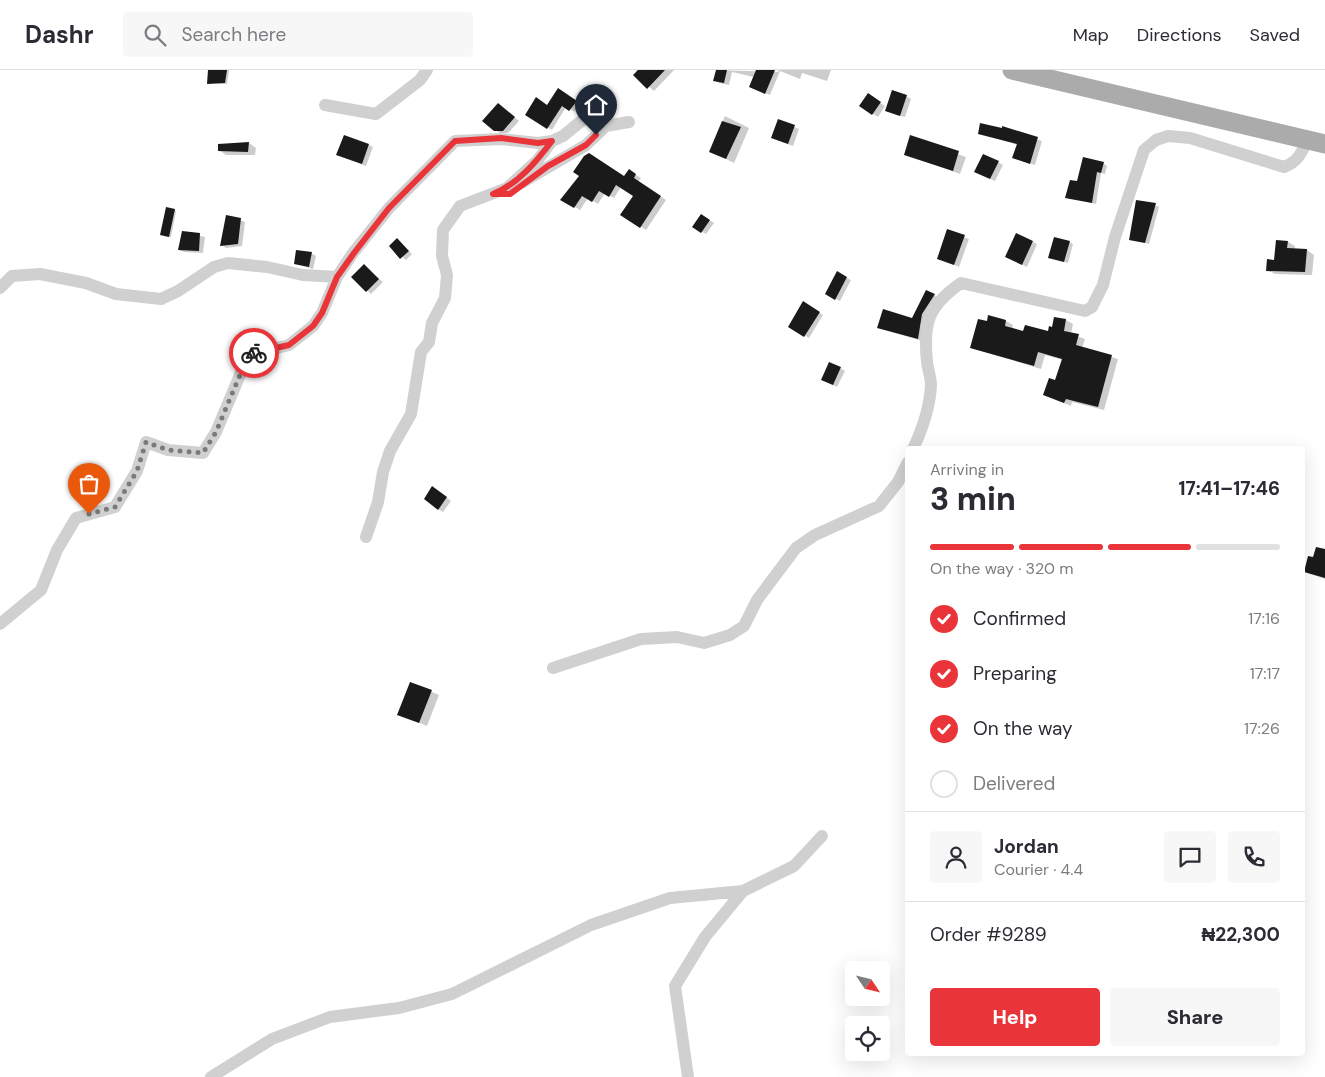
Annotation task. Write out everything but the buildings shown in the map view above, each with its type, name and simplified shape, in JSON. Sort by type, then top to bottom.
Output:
[{"type":"main road","points":[[1012,70],[1316,142]]},
{"type":"street","points":[[325,105],[376,114],[420,80],[427,70]]},
{"type":"street","points":[[0,624],[41,590],[57,550],[76,518],[115,507],[137,471],[146,442],[168,450],[203,453],[216,432],[245,363],[253,354],[289,345],[304,334],[322,313],[337,277],[389,208],[455,141],[501,138],[538,143],[552,141],[564,136],[602,104]]},
{"type":"street","points":[[493,194],[510,194],[548,166],[586,145],[606,126],[629,122]]},
{"type":"street","points":[[915,446],[922,426],[931,384],[926,333],[931,312],[942,296],[961,282],[1085,311],[1092,306],[1103,285],[1115,237],[1144,150],[1156,140],[1168,136],[1190,138],[1284,167],[1298,159],[1316,142]]},
{"type":"street","points":[[366,537],[378,502],[383,472],[390,451],[411,414],[421,352],[429,342],[432,324],[445,298],[447,275],[442,256],[443,230],[460,206],[507,188],[537,161],[552,141]]},
{"type":"street","points":[[0,288],[12,276],[40,274],[86,283],[116,294],[161,299],[178,291],[214,267],[228,263],[267,267],[303,276],[337,277]]},
{"type":"street","points":[[553,668],[641,639],[677,637],[704,643],[730,635],[744,626],[757,600],[796,548],[815,535],[879,506],[898,482],[905,468]]},
{"type":"street","points":[[210,1077],[272,1038],[330,1017],[399,1008],[452,994],[591,924],[670,898],[743,891],[794,866],[822,836]]},
{"type":"street","points":[[688,1077],[675,986],[705,937],[743,891]]},
{"type":"way so far","points":[[89,514],[115,507],[137,471],[146,442],[168,450],[203,453],[216,432],[245,363],[254,353]]},
{"type":"route","points":[[254,353],[289,345],[313,326],[322,313],[337,277],[354,253],[389,208],[455,141],[501,138],[538,143],[552,141],[537,161],[507,188],[493,194],[510,194],[522,183],[548,166],[586,145],[596,135]]}]
